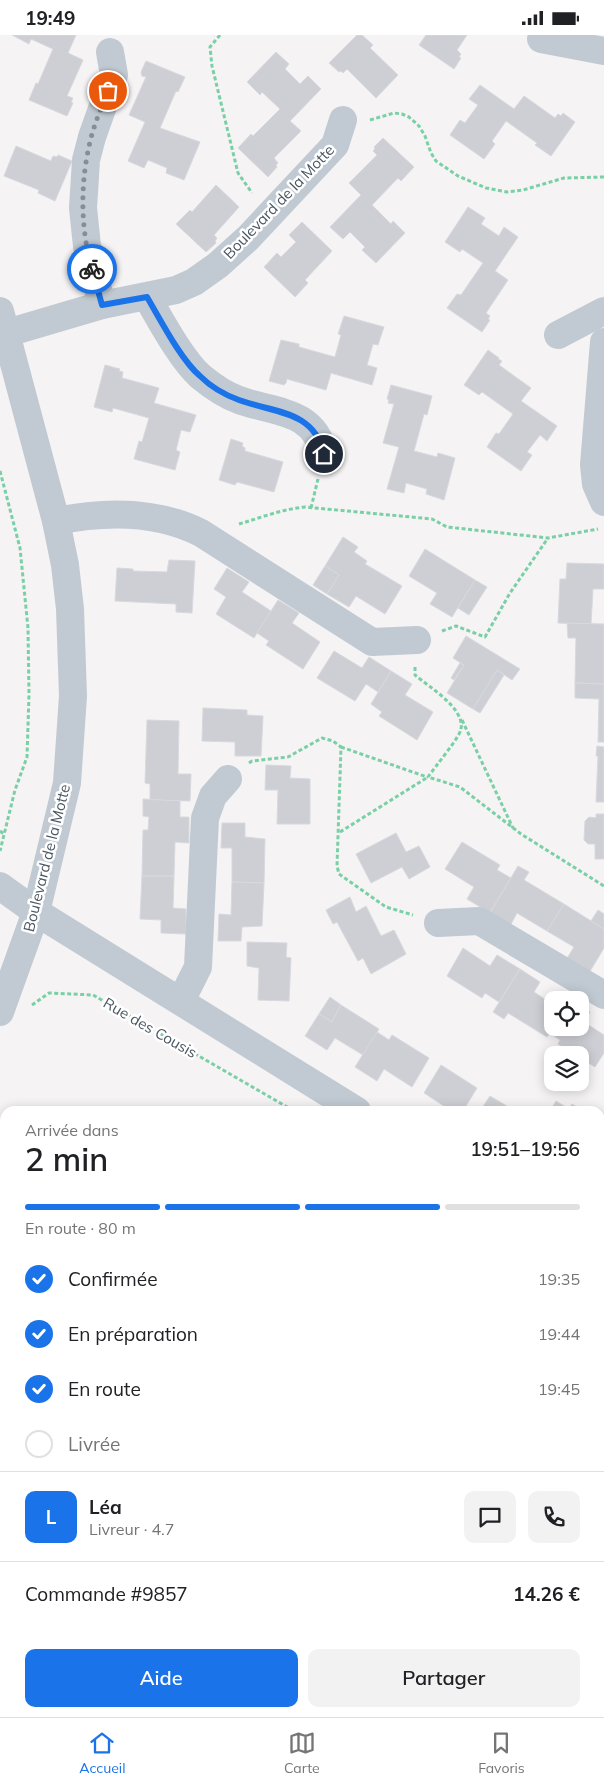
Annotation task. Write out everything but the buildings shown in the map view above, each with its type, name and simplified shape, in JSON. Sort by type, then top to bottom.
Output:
[{"type":"street","points":[[541,39],[604,51]]},
{"type":"street","points":[[102,305],[87,246],[83,207],[86,160],[114,75],[110,52]]},
{"type":"street","name":"Boulevard de la Motte","points":[[3,1003],[36,912],[67,783],[72,696],[70,609],[65,565],[56,521],[4,322],[147,297],[176,290],[194,282],[218,265],[248,238],[335,145],[343,120]]},
{"type":"street","points":[[147,297],[182,353],[199,375],[225,394],[240,401],[297,417],[312,427],[321,441],[324,454]]},
{"type":"street","points":[[558,335],[604,311]]},
{"type":"street","points":[[604,342],[594,465],[596,484],[604,502]]},
{"type":"street","points":[[56,521],[76,517],[133,515],[171,521],[201,533],[372,642],[418,640]]},
{"type":"street","points":[[181,1001],[198,967],[205,818],[213,796],[228,779]]},
{"type":"street","points":[[0,886],[36,912],[348,1106]]},
{"type":"street","points":[[438,923],[479,921],[604,995]]},
{"type":"path","points":[[220,35],[210,47],[212,66],[238,173],[268,216]]},
{"type":"path","points":[[343,120],[361,123],[385,114],[402,113],[419,126],[436,161],[458,176],[486,188],[507,193],[564,178],[604,177]]},
{"type":"path","points":[[0,471],[20,548],[28,627],[30,695],[27,757],[15,790],[0,851]]},
{"type":"path","points":[[201,533],[268,516],[289,508],[304,507],[432,519],[447,527],[548,537],[604,529]]},
{"type":"path","points":[[513,828],[455,707],[415,675],[418,640],[456,626],[485,637],[510,593],[548,537]]},
{"type":"path","points":[[339,832],[428,777],[461,730],[461,718]]},
{"type":"path","points":[[228,779],[252,761],[288,757],[322,738],[333,741],[341,747],[460,787],[513,828],[604,886]]},
{"type":"path","points":[[341,747],[337,866],[339,874],[386,907],[438,923]]},
{"type":"path","points":[[0,831],[5,835]]},
{"type":"path","name":"Rue des Cousis","points":[[3,1003],[30,1006],[49,993],[93,995],[285,1106]]},
{"type":"way so far","points":[[92,269],[84,232],[83,207],[86,160],[108,91]]},
{"type":"route","points":[[92,269],[102,305],[147,297],[163,325],[199,375],[225,394],[240,401],[297,417],[312,427],[321,441],[324,454]]}]
